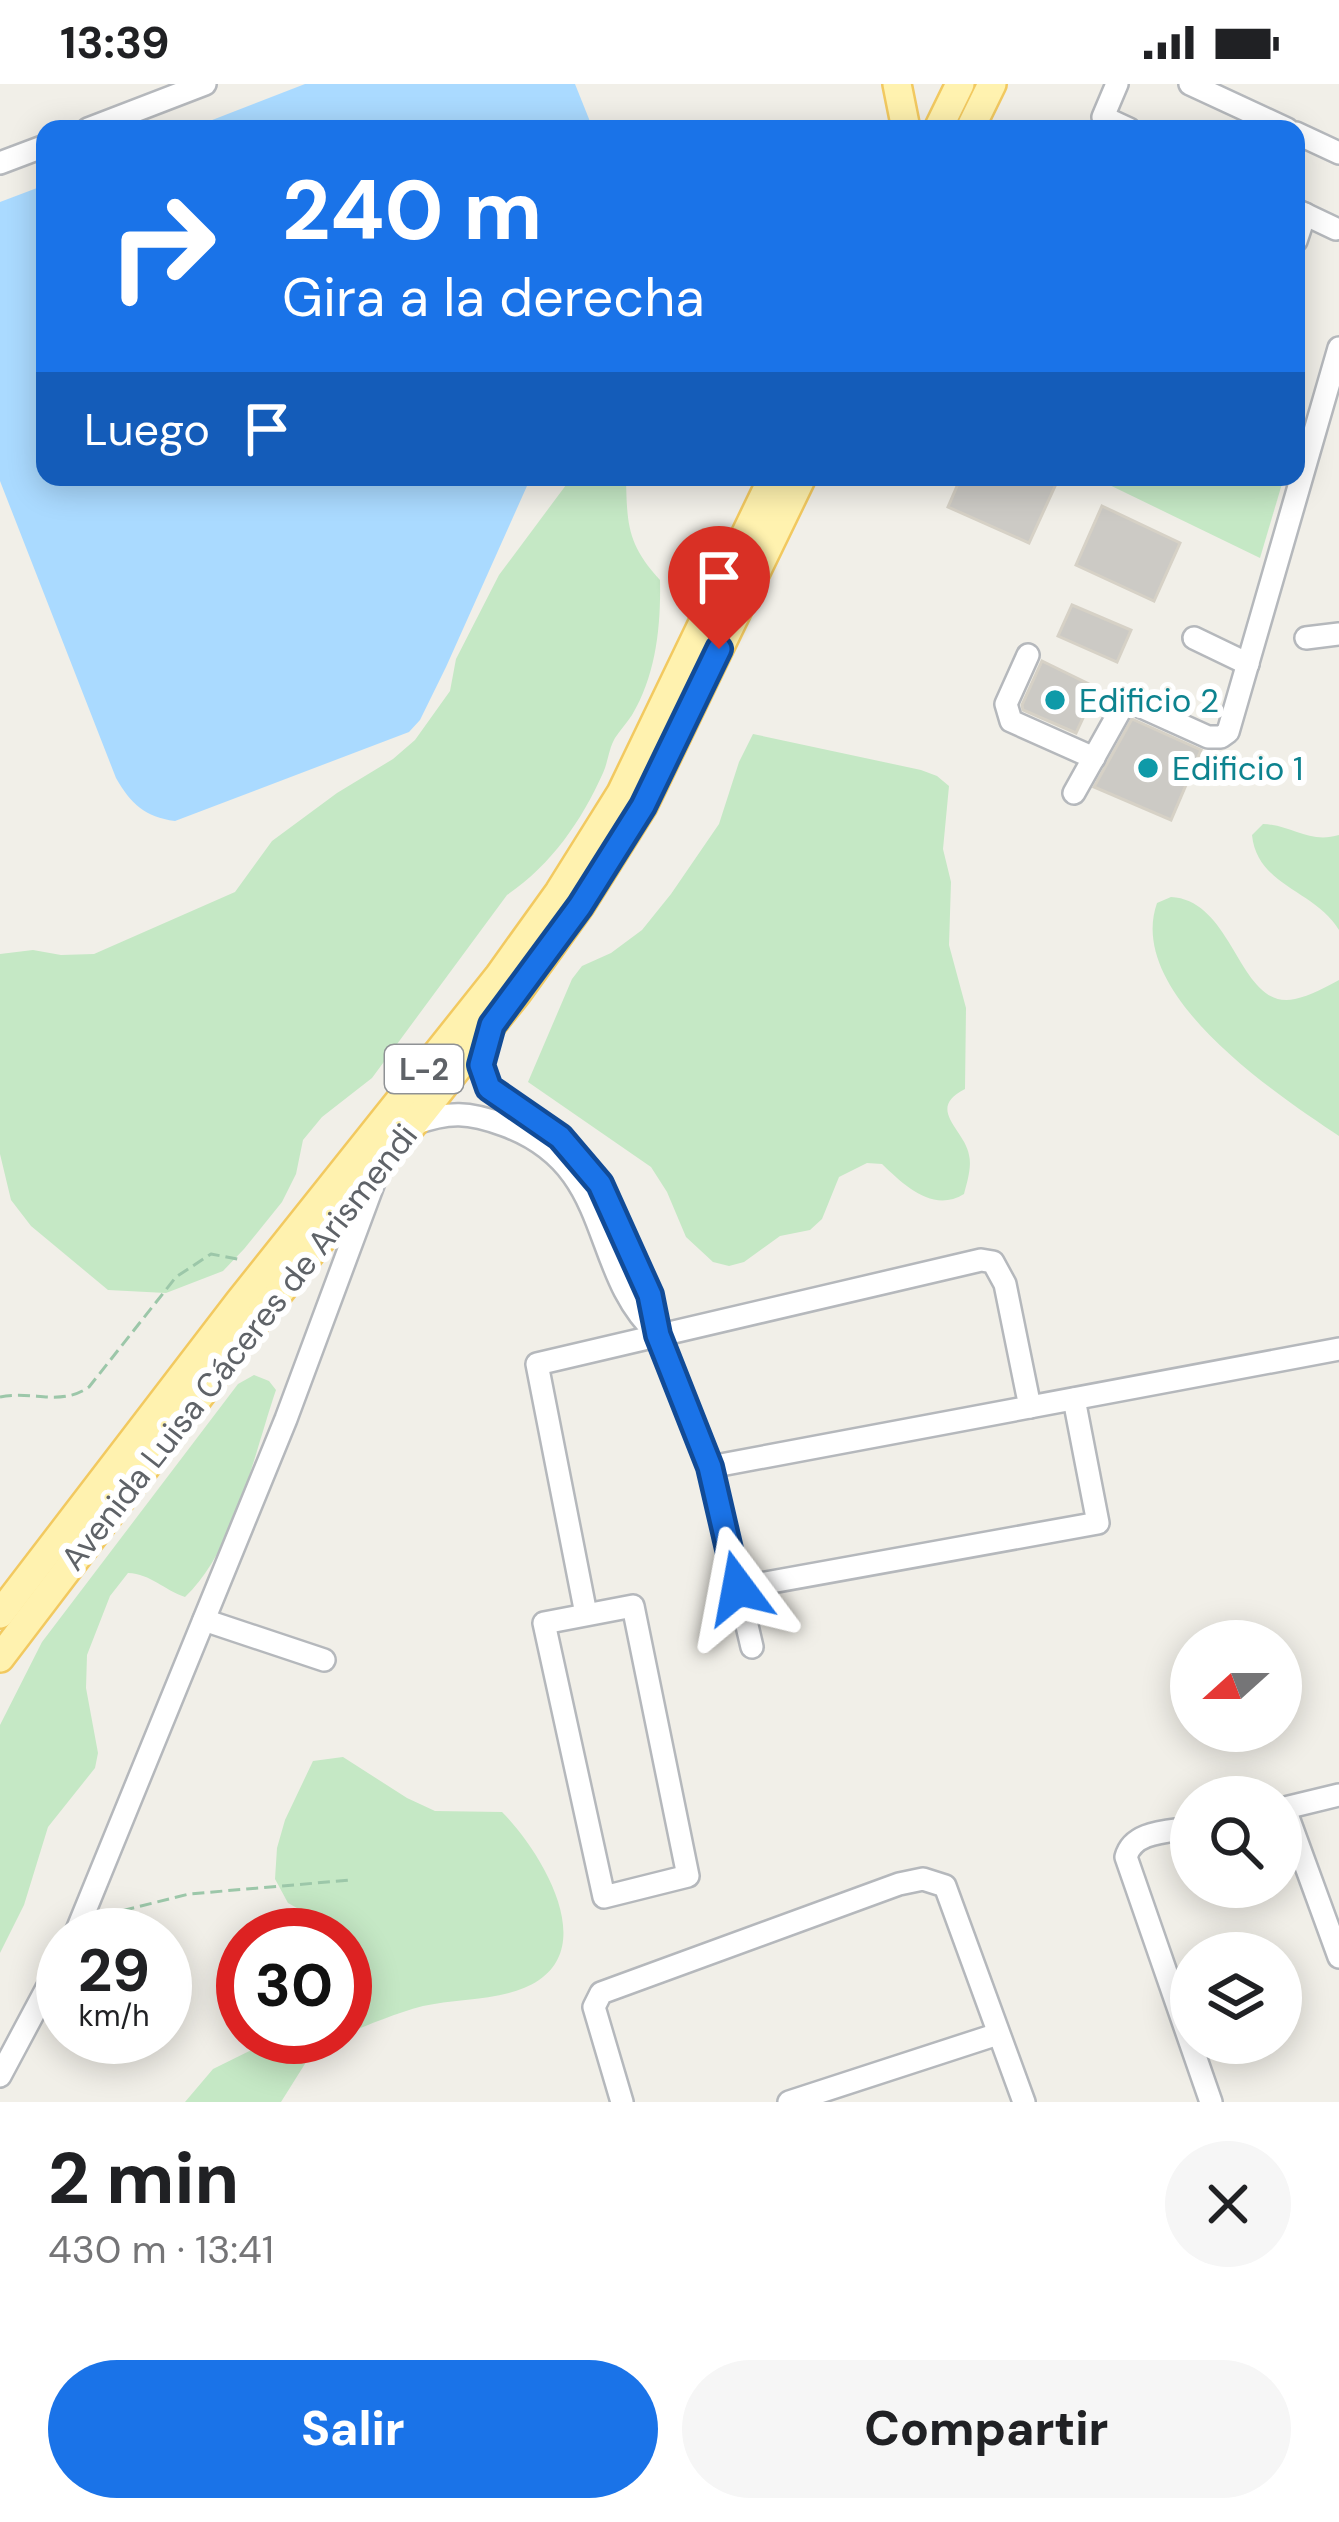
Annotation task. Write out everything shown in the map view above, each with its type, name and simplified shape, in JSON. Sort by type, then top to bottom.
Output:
[{"type":"main road","points":[[897,84],[904,120]]},
{"type":"main road","points":[[942,120],[959,84]]},
{"type":"main road","points":[[975,120],[994,84]]},
{"type":"main road","name":"Avenida Luisa Cáceres de Arismendi","points":[[0,1614],[498,976],[583,856],[621,793],[768,486]]},
{"type":"main road","name":"Avenida Luisa Cáceres de Arismendi","points":[[0,1658],[580,906],[643,806],[798,486]]},
{"type":"street","points":[[111,120],[205,84]]},
{"type":"street","points":[[1101,120],[1117,84]]},
{"type":"street","points":[[1190,84],[1231,98],[1271,120]]},
{"type":"street","points":[[1305,137],[1339,153]]},
{"type":"street","points":[[0,163],[36,149]]},
{"type":"street","points":[[1305,214],[1336,229]]},
{"type":"street","points":[[1305,466],[1339,348]]},
{"type":"street","points":[[1074,793],[1126,700],[1208,737],[1228,732],[1299,486]]},
{"type":"street","points":[[1306,638],[1339,634]]},
{"type":"street","points":[[1194,638],[1248,664]]},
{"type":"street","points":[[1028,655],[1006,704],[1011,721],[1094,758]]},
{"type":"street","points":[[492,1025],[481,1065],[489,1088],[560,1137],[575,1165]]},
{"type":"street","points":[[413,1124],[443,1113],[470,1113],[515,1129],[600,1184],[631,1276],[650,1295],[658,1335],[710,1467],[752,1647]]},
{"type":"street","name":"L-2","points":[[86,1908],[355,1241],[380,1166]]},
{"type":"street","points":[[586,1614],[537,1364],[981,1260],[993,1262],[1005,1284],[1030,1407]]},
{"type":"street","points":[[710,1467],[1339,1349]]},
{"type":"street","points":[[738,1588],[1099,1523],[1074,1399]]},
{"type":"street","points":[[633,1606],[688,1876],[604,1897],[544,1623],[586,1614],[633,1606]]},
{"type":"street","points":[[204,1620],[324,1660]]},
{"type":"street","points":[[1302,1804],[1339,1795]]},
{"type":"street","points":[[1170,1832],[1138,1838],[1127,1848],[1126,1857],[1211,2102]]},
{"type":"street","points":[[1302,1859],[1339,1957]]},
{"type":"street","points":[[622,2102],[594,2007],[601,1993],[898,1884],[923,1880],[945,1886],[1024,2102]]},
{"type":"street","points":[[0,2076],[36,2009]]},
{"type":"street","points":[[789,2102],[998,2034]]},
{"type":"path","points":[[0,1397],[74,1398],[89,1387],[176,1277],[196,1261],[211,1255],[231,1256],[266,1268]]},
{"type":"path","points":[[130,1908],[189,1894],[351,1880]]},
{"type":"green space","points":[[565,486],[626,486],[631,533],[660,580],[658,632],[647,684],[613,742],[585,809],[551,856],[507,895],[372,1078],[322,1117],[303,1140],[296,1174],[282,1202],[223,1271],[166,1293],[108,1290],[31,1226],[11,1200],[0,1154],[0,954],[33,950],[94,954],[235,892],[272,841],[415,740],[450,691],[456,659],[499,575]]},
{"type":"green space","points":[[1112,486],[1281,486],[1260,558]]},
{"type":"green space","points":[[753,734],[921,770],[949,786],[943,849],[951,882],[949,945],[966,1008],[965,1089],[948,1104],[948,1112],[970,1164],[964,1194],[941,1200],[910,1188],[882,1164],[867,1163],[839,1177],[822,1219],[810,1230],[780,1236],[744,1262],[729,1266],[713,1262],[686,1237],[651,1167],[528,1082],[572,979],[582,966],[611,953],[642,930],[719,824]]},
{"type":"green space","points":[[1263,824],[1309,836],[1339,835],[1339,930],[1316,905],[1264,866],[1252,835]]},
{"type":"green space","points":[[1171,897],[1192,903],[1210,916],[1248,973],[1276,998],[1301,998],[1339,980],[1339,1136],[1245,1068],[1184,1006],[1163,972],[1153,937],[1157,903]]},
{"type":"green space","points":[[254,1375],[276,1390],[241,1500],[217,1554],[185,1597],[128,1573],[110,1596],[87,1655],[86,1688],[98,1753],[95,1768],[48,1827],[24,1905],[0,1953],[0,1725],[42,1642],[238,1384]]},
{"type":"green space","points":[[343,1757],[435,1811],[502,1812],[530,1847],[555,1894],[563,1942],[556,1963],[527,1987],[423,2006],[372,2023],[372,1908],[297,1908],[288,1903],[275,1879],[285,1820],[313,1761]]},
{"type":"green space","points":[[223,2064],[305,2064],[281,2102],[185,2102],[213,2069]]},
{"type":"water","points":[[305,84],[575,84],[589,120],[212,120]]},
{"type":"water","points":[[36,188],[36,486],[527,486],[446,667],[420,720],[409,732],[175,821],[133,802],[116,778],[0,481],[0,202]]},
{"type":"building","points":[[957,486],[1055,486],[1029,543],[948,507]]},
{"type":"building","points":[[1102,506],[1180,543],[1154,601],[1076,565]]},
{"type":"building","points":[[1072,605],[1131,630],[1117,662],[1058,636]]},
{"type":"building","name":"Edificio 2","points":[[1042,661],[1097,688],[1076,733],[1023,710]]},
{"type":"building","name":"Edificio 1","points":[[1132,719],[1201,750],[1171,820],[1094,787]]},
{"type":"place","name":"Edificio 2","points":[[1055,700]]},
{"type":"place","name":"Edificio 1","points":[[1148,768]]},
{"type":"route","points":[[719,649],[643,806],[580,906],[492,1025],[481,1065],[489,1088],[560,1137],[600,1184],[650,1295],[658,1335],[710,1467],[738,1588]]}]
